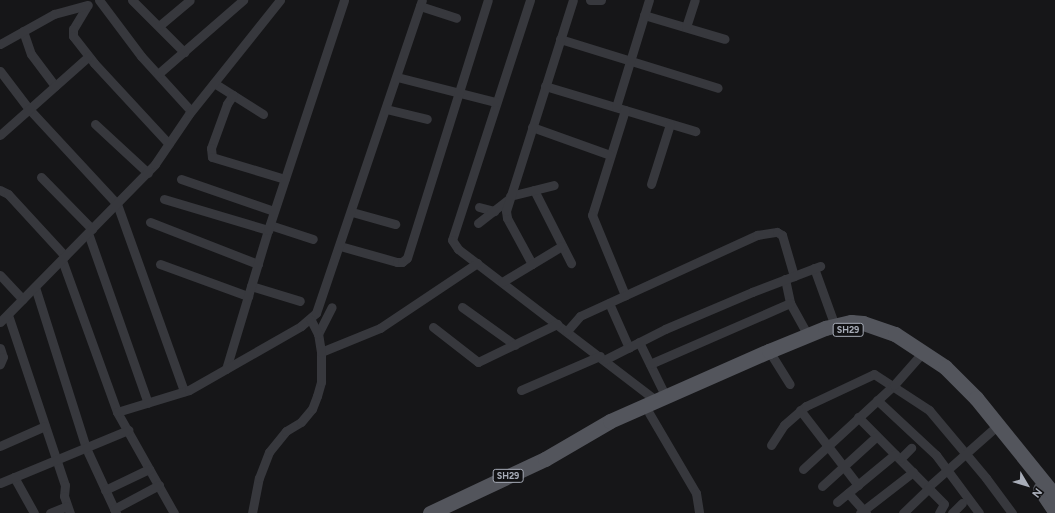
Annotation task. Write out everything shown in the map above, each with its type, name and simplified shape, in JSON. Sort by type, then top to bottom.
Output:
[{"type":"main road","name":"SH29","points":[[430,513],[586,437],[616,429],[657,404],[771,354],[808,336],[851,322],[863,323],[895,334],[920,355],[995,428],[1055,496]]},
{"type":"main road","name":"SH29","points":[[657,404],[771,354],[828,335],[852,329],[874,332],[920,355]]},
{"type":"main road","name":"SH29","points":[[995,428],[1055,511]]},
{"type":"street","points":[[0,44],[54,14],[80,4],[99,0],[158,74],[191,112]]},
{"type":"street","points":[[132,0],[184,52]]},
{"type":"street","points":[[159,26],[190,0]]},
{"type":"street","points":[[158,74],[243,0]]},
{"type":"street","points":[[0,322],[148,173],[191,112],[280,0]]},
{"type":"street","points":[[226,369],[274,211],[344,0]]},
{"type":"street","points":[[340,246],[397,262],[405,261],[488,0]]},
{"type":"street","points":[[530,0],[452,240],[458,249],[602,358],[657,404]]},
{"type":"street","points":[[532,264],[507,218],[509,198],[573,0]]},
{"type":"street","points":[[590,0],[601,0]]},
{"type":"street","points":[[625,295],[592,215],[610,155],[630,61],[649,0]]},
{"type":"street","points":[[686,27],[695,0]]},
{"type":"street","points":[[117,412],[184,392],[311,320],[321,303],[421,3],[456,18]]},
{"type":"street","points":[[80,4],[72,33],[88,57],[169,144]]},
{"type":"street","points":[[644,15],[725,39]]},
{"type":"street","points":[[23,31],[31,54],[55,86]]},
{"type":"street","points":[[560,39],[718,88]]},
{"type":"street","points":[[1,133],[88,57]]},
{"type":"street","points":[[0,71],[29,109],[117,204],[184,392]]},
{"type":"street","points":[[397,77],[496,102]]},
{"type":"street","points":[[214,82],[263,114]]},
{"type":"street","points":[[545,86],[695,131]]},
{"type":"street","points":[[233,95],[227,104],[211,148],[212,156],[285,179]]},
{"type":"street","points":[[386,109],[427,120]]},
{"type":"street","points":[[95,124],[148,173]]},
{"type":"street","points":[[651,184],[670,124]]},
{"type":"street","points":[[532,127],[610,155]]},
{"type":"street","points":[[41,177],[90,231],[148,403]]},
{"type":"street","points":[[181,179],[274,211]]},
{"type":"street","points":[[478,223],[509,198],[554,185]]},
{"type":"street","points":[[0,190],[8,194],[64,258],[117,412],[174,513]]},
{"type":"street","points":[[534,190],[571,263]]},
{"type":"street","points":[[164,199],[313,239]]},
{"type":"street","points":[[479,207],[494,211]]},
{"type":"street","points":[[352,212],[395,224]]},
{"type":"street","points":[[150,222],[258,264]]},
{"type":"street","points":[[566,331],[580,316],[757,235],[777,232],[782,235],[790,278],[790,303],[808,336]]},
{"type":"street","points":[[502,282],[562,246]]},
{"type":"street","points":[[321,352],[380,328],[477,263]]},
{"type":"street","points":[[160,264],[248,296]]},
{"type":"street","points":[[521,390],[628,348],[817,267],[835,326]]},
{"type":"street","points":[[0,276],[22,300]]},
{"type":"street","points":[[251,286],[300,301]]},
{"type":"street","points":[[35,287],[86,448],[115,511],[158,485]]},
{"type":"street","points":[[609,303],[628,348]]},
{"type":"street","points":[[650,364],[790,303]]},
{"type":"street","points":[[318,334],[332,307]]},
{"type":"street","points":[[462,307],[515,345]]},
{"type":"street","points":[[8,315],[65,485],[68,510],[50,513]]},
{"type":"street","points":[[252,513],[259,478],[269,452],[277,439],[301,422],[312,408],[321,382],[321,352],[318,334],[311,320]]},
{"type":"street","points":[[433,328],[475,362],[515,345],[557,324]]},
{"type":"street","points":[[639,342],[650,364],[657,404],[696,493],[698,513]]},
{"type":"street","points":[[0,348],[3,357],[0,364]]},
{"type":"street","points":[[771,354],[790,384]]},
{"type":"street","points":[[803,469],[894,385],[920,355]]},
{"type":"street","points":[[771,445],[784,425],[800,410],[869,374],[874,374],[894,385],[929,410],[966,453],[1012,513]]},
{"type":"street","points":[[877,400],[930,449],[948,469],[979,513]]},
{"type":"street","points":[[800,410],[858,485]]},
{"type":"street","points":[[858,417],[944,504],[939,513]]},
{"type":"street","points":[[0,446],[46,426]]},
{"type":"street","points":[[902,513],[948,469],[995,428]]},
{"type":"street","points":[[0,483],[128,430]]},
{"type":"street","points":[[822,486],[877,436]]},
{"type":"street","points":[[837,502],[897,456],[910,448]]},
{"type":"street","points":[[105,490],[149,469]]},
{"type":"street","points":[[848,493],[863,512],[912,472]]},
{"type":"street","points":[[14,477],[34,513]]},
{"type":"street","points":[[952,513],[962,503]]}]
